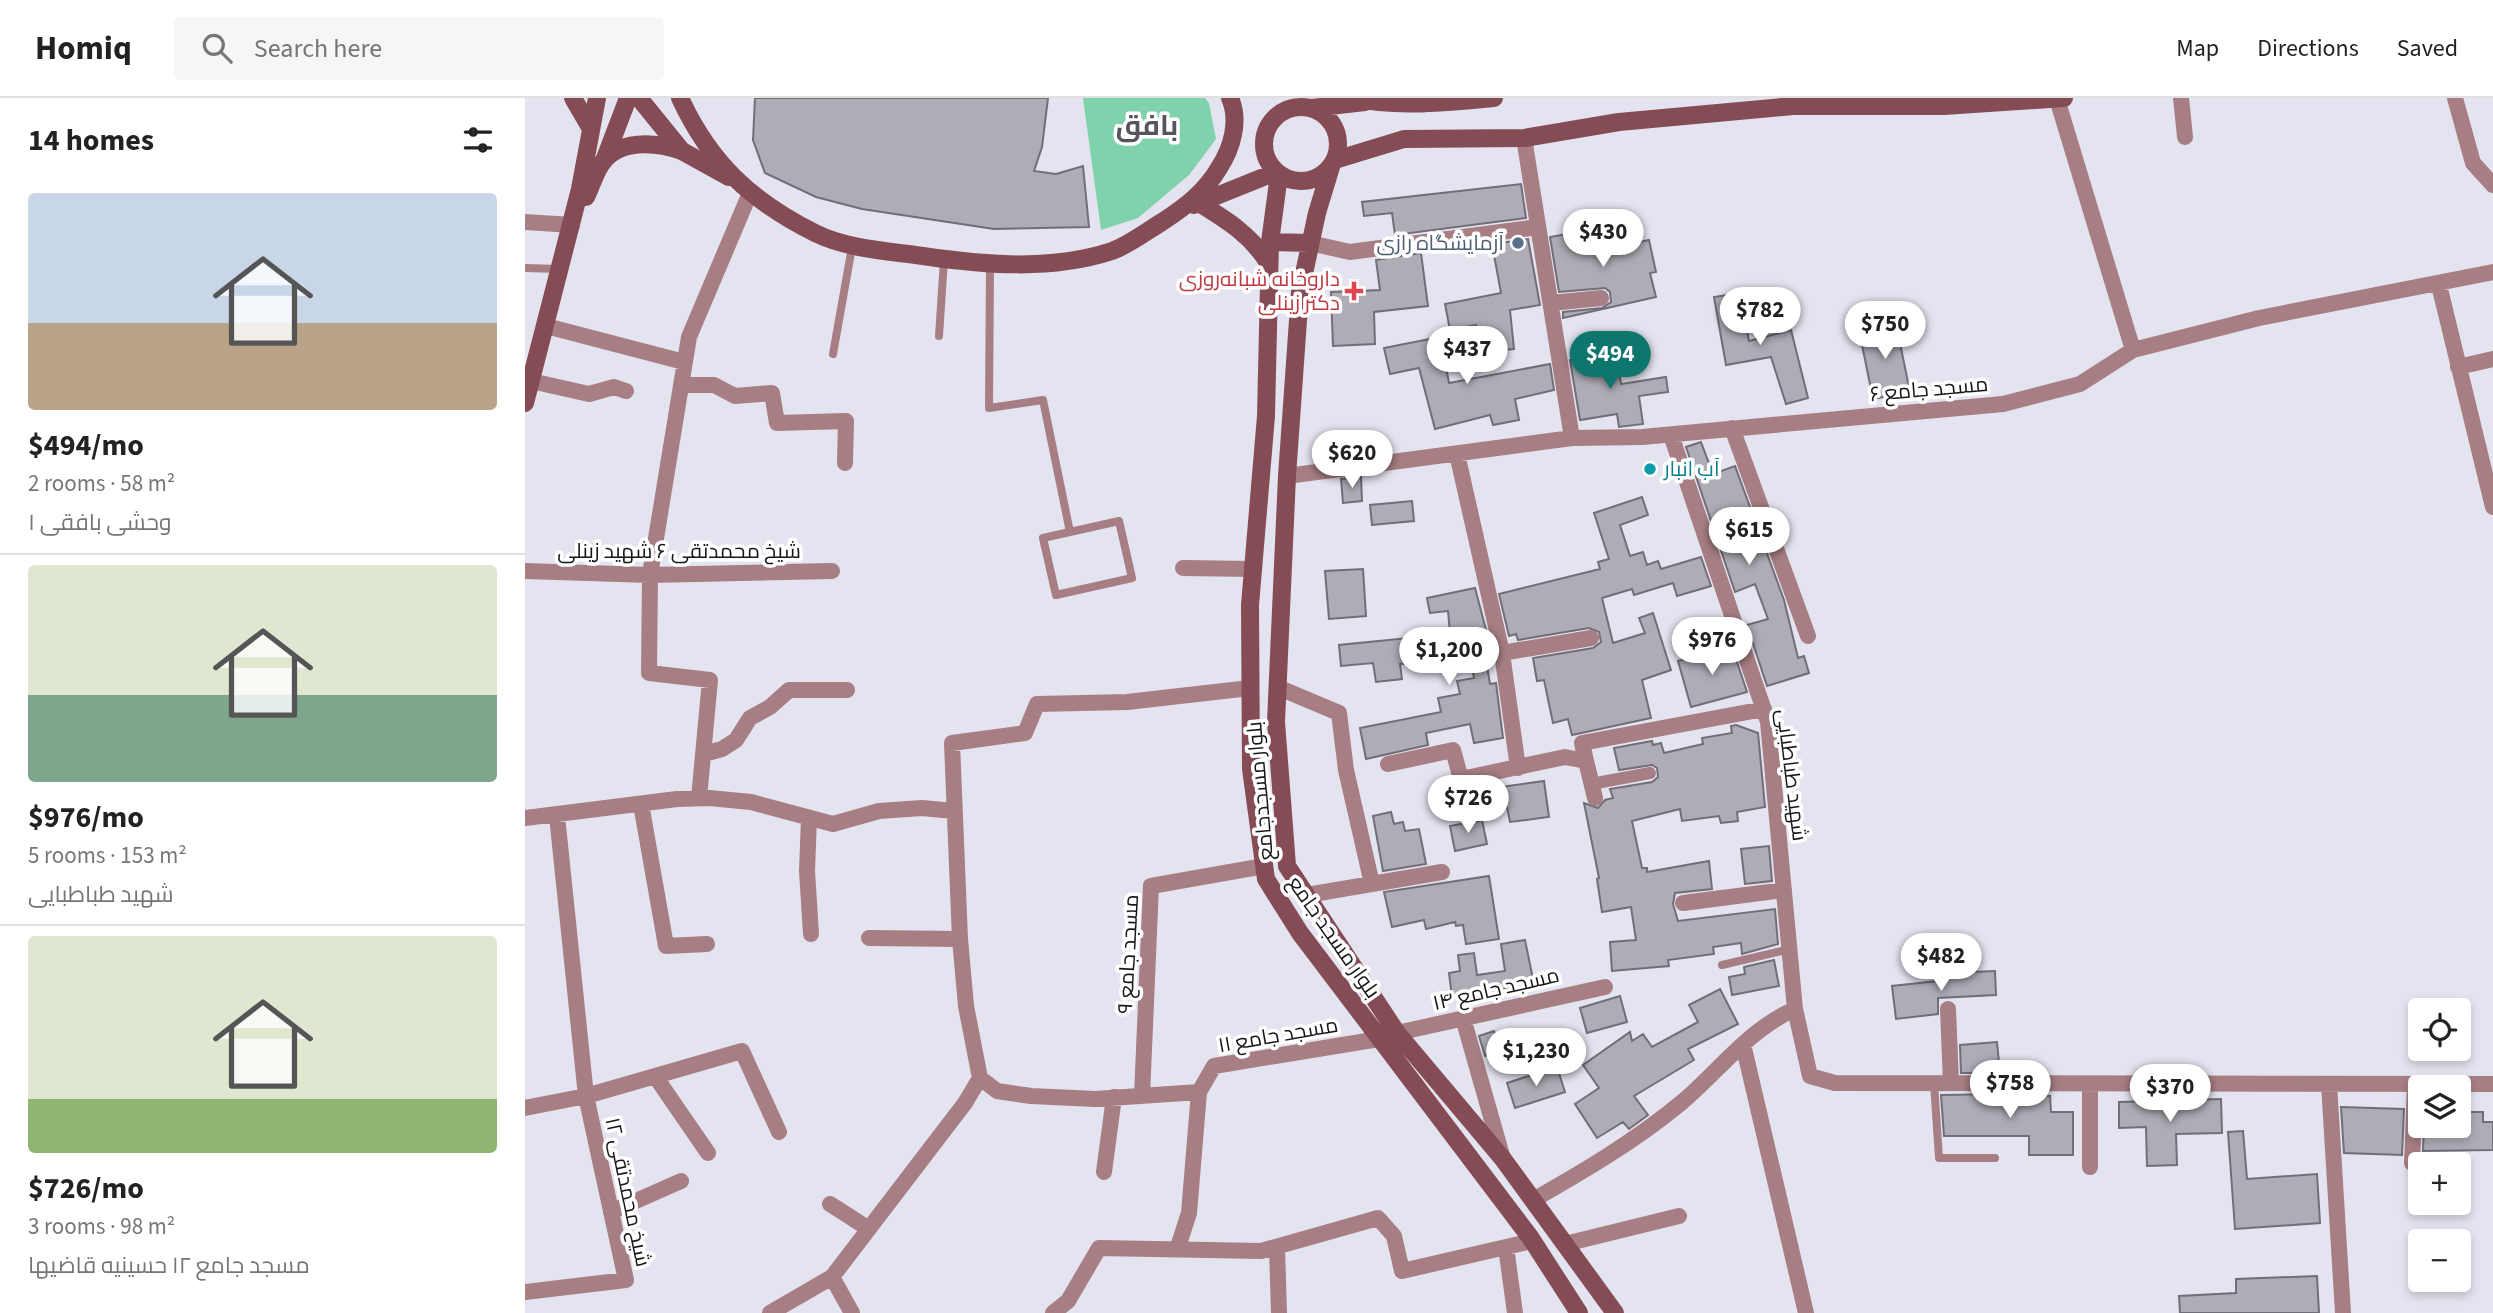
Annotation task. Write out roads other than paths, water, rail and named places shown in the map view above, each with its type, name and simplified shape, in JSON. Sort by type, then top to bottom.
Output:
[{"type":"main road","points":[[573,98],[591,129]]},
{"type":"main road","points":[[525,403],[570,232],[597,98]]},
{"type":"main road","points":[[570,232],[604,161],[628,98]]},
{"type":"main road","points":[[639,98],[682,151],[818,235],[944,260],[990,265],[1047,262],[1114,250],[1181,210],[1201,193],[1226,157],[1234,133],[1230,98]]},
{"type":"main road","points":[[680,98],[707,150],[744,187]]},
{"type":"main road","points":[[1495,98],[1419,103],[1360,100],[1305,104],[1284,110],[1267,127],[1264,151],[1277,173],[1290,180],[1312,180],[1333,164],[1404,139],[1524,138],[1619,122],[1793,106],[1944,106],[2061,99]]},
{"type":"main road","points":[[1305,104],[1324,114],[1338,135],[1333,164]]},
{"type":"main road","points":[[604,161],[630,146],[649,143],[682,151]]},
{"type":"main road","name":"بلوار مسجدجامع","points":[[1333,164],[1310,243],[1300,292],[1287,476],[1276,722],[1287,866],[1397,1033],[1503,1159],[1615,1313]]},
{"type":"main road","points":[[1181,210],[1277,173]]},
{"type":"main road","name":"بلوار مسجد جامع","points":[[1277,173],[1270,242],[1266,416],[1252,569],[1250,688],[1251,769],[1266,879],[1300,933],[1532,1241],[1579,1313]]},
{"type":"main road","points":[[1199,203],[1245,234],[1258,247],[1269,266]]},
{"type":"main road","points":[[1270,242],[1310,243]]},
{"type":"street","points":[[2181,98],[2185,137]]},
{"type":"street","points":[[2455,98],[2473,163],[2493,185]]},
{"type":"street","points":[[2061,99],[2133,350]]},
{"type":"street","points":[[1524,138],[1572,438]]},
{"type":"street","points":[[699,798],[710,680],[649,673],[650,575],[689,337],[744,187]]},
{"type":"street","points":[[525,222],[570,232]]},
{"type":"street","points":[[1310,243],[1350,252],[1538,227]]},
{"type":"street","name":"مسجد جامع ۶","points":[[1287,476],[1572,438],[1671,435],[2003,404],[2080,384],[2133,350],[2259,318],[2439,285],[2493,272]]},
{"type":"street","points":[[2439,285],[2493,507]]},
{"type":"street","points":[[1551,303],[1601,298]]},
{"type":"street","points":[[545,326],[684,362]]},
{"type":"street","points":[[2458,367],[2493,359]]},
{"type":"street","points":[[531,381],[589,394],[614,387],[626,391]]},
{"type":"street","points":[[681,385],[714,385],[736,396],[772,393],[777,423],[846,421],[845,463]]},
{"type":"street","points":[[1732,428],[1808,636]]},
{"type":"street","name":"شهید طباطبایی","points":[[1671,435],[1768,722],[1795,1009],[1810,1076],[1835,1083],[1934,1083]]},
{"type":"street","points":[[1457,454],[1502,653],[1518,768]]},
{"type":"street","points":[[1183,568],[1252,569]]},
{"type":"street","name":"شیخ محمدتقی ۶ شهید زینلی","points":[[525,571],[650,575],[832,571]]},
{"type":"street","points":[[1502,653],[1591,639]]},
{"type":"street","points":[[1277,687],[1339,713],[1346,770],[1372,884]]},
{"type":"street","points":[[1178,1247],[1189,1213],[1199,1092],[1114,1097],[1044,1097],[997,1091],[980,1078],[966,1006],[960,939],[952,743],[1025,733],[1037,704],[1127,702],[1250,688]]},
{"type":"street","points":[[703,754],[722,750],[736,740],[750,718],[771,707],[789,690],[847,690]]},
{"type":"street","points":[[1650,773],[1593,791],[1582,743],[1764,709]]},
{"type":"street","points":[[1388,764],[1453,750],[1461,779],[1565,757],[1586,761]]},
{"type":"street","points":[[525,818],[699,798],[751,802],[832,824],[879,811],[922,808],[954,811]]},
{"type":"street","points":[[641,804],[666,946],[707,944]]},
{"type":"street","name":"شیخ محمدتقی ۱۲","points":[[525,1292],[626,1280],[586,1096],[557,816]]},
{"type":"street","points":[[809,818],[807,871],[811,934]]},
{"type":"street","name":"مسجد جامع ۹","points":[[1142,1096],[1151,886],[1264,866]]},
{"type":"street","points":[[1307,895],[1442,872]]},
{"type":"street","points":[[1683,903],[1784,890]]},
{"type":"street","points":[[869,938],[960,939]]},
{"type":"street","name":"مسجد جامع ۱۴","points":[[1397,1033],[1605,987]]},
{"type":"street","points":[[1533,1200],[1610,1156],[1661,1118],[1769,1020],[1795,1009]]},
{"type":"street","points":[[1948,1009],[1951,1083]]},
{"type":"street","points":[[1463,1018],[1503,1159]]},
{"type":"street","name":"مسجد جامع ۱۱","points":[[1199,1092],[1214,1066],[1379,1038]]},
{"type":"street","points":[[1743,1044],[1806,1313]]},
{"type":"street","points":[[525,1108],[586,1096],[741,1051],[779,1132]]},
{"type":"street","points":[[655,1076],[708,1153]]},
{"type":"street","points":[[770,1313],[832,1277],[965,1103],[980,1078]]},
{"type":"street","points":[[1934,1083],[2408,1084]]},
{"type":"street","points":[[2329,1084],[2343,1313]]},
{"type":"street","points":[[2471,1084],[2493,1084]]},
{"type":"street","points":[[2090,1085],[2090,1167]]},
{"type":"street","points":[[1104,1172],[1114,1097]]},
{"type":"street","points":[[611,1212],[681,1181]]},
{"type":"street","points":[[830,1204],[869,1229]]},
{"type":"street","points":[[1565,1244],[1679,1216]]},
{"type":"street","points":[[1053,1313],[1068,1301],[1099,1248],[1178,1247],[1261,1251],[1378,1219],[1394,1236],[1402,1271],[1532,1241]]},
{"type":"street","points":[[1506,1247],[1514,1313]]},
{"type":"street","points":[[1277,1248],[1279,1313]]},
{"type":"street","points":[[832,1277],[852,1313]]},
{"type":"lane","points":[[833,354],[853,244]]},
{"type":"lane","points":[[939,336],[944,260]]},
{"type":"lane","points":[[990,265],[989,408],[1043,400],[1070,532]]},
{"type":"lane","points":[[525,268],[559,269]]},
{"type":"lane","points":[[1119,521],[1132,578],[1056,595],[1043,538],[1070,532],[1119,521]]},
{"type":"lane","points":[[1722,965],[1790,949]]},
{"type":"lane","points":[[1934,1083],[1939,1158],[1994,1158]]},
{"type":"place","name":"آزمایشگاه رازی","points":[[1518,243]]},
{"type":"place","name":"داروخانه شبانه‌روزی دکتر زینلی","points":[[1354,291]]},
{"type":"place","name":"آب انبار","points":[[1650,469]]},
{"type":"district","name":"بافق","points":[[1147,126]]}]
